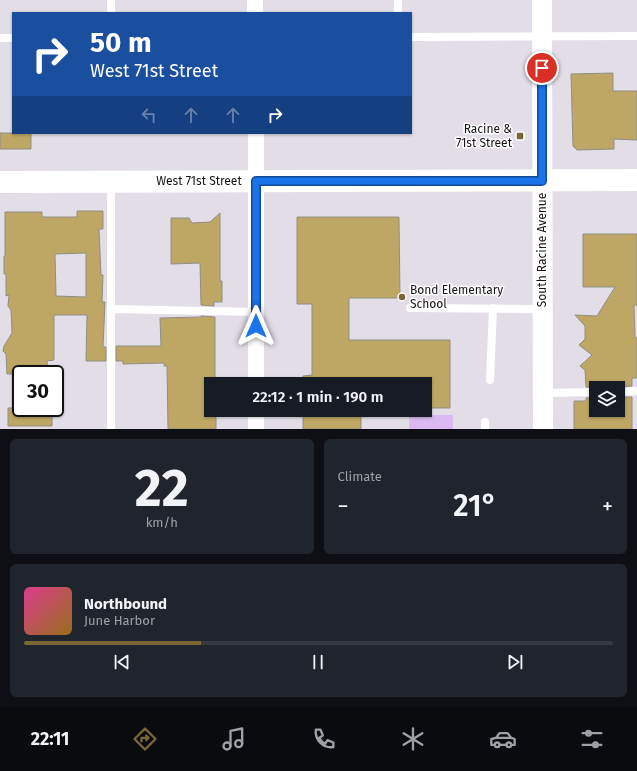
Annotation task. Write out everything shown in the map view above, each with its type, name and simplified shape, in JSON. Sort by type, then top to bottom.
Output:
[{"type":"main road","name":"West 71st Street","points":[[0,182],[637,180]]},
{"type":"street","points":[[255,0],[255,12]]},
{"type":"street","name":"South Racine Avenue","points":[[542,0],[543,429]]},
{"type":"street","points":[[256,134],[256,377]]},
{"type":"street","points":[[256,417],[256,429]]},
{"type":"lane","points":[[111,0],[111,12]]},
{"type":"lane","points":[[398,0],[398,12]]},
{"type":"lane","points":[[412,37],[637,36]]},
{"type":"lane","points":[[0,38],[12,38]]},
{"type":"lane","points":[[110,182],[112,429]]},
{"type":"lane","points":[[410,308],[543,309]]},
{"type":"lane","points":[[490,380],[492,308]]},
{"type":"lane","points":[[112,309],[256,312]]},
{"type":"lane","points":[[543,393],[589,392]]},
{"type":"lane","points":[[625,392],[637,392]]},
{"type":"shaded area","points":[[453,415],[453,429],[409,429],[409,417]]},
{"type":"building","points":[[613,73],[613,91],[637,91],[637,140],[614,139],[614,149],[577,150],[573,146],[571,74]]},
{"type":"building","points":[[0,133],[31,134],[31,149],[0,149]]},
{"type":"building","points":[[77,211],[103,211],[103,229],[99,229],[101,275],[103,275],[102,302],[105,302],[103,347],[106,347],[106,361],[86,361],[87,315],[54,315],[54,360],[47,361],[47,365],[12,365],[12,374],[7,374],[6,354],[3,351],[4,346],[12,333],[11,310],[8,306],[9,295],[6,296],[6,274],[4,274],[5,212],[42,212],[42,217],[77,217]],"holes":[[[86,253],[86,297],[56,296],[55,254]]]},
{"type":"building","points":[[220,213],[220,281],[222,281],[222,302],[214,302],[214,306],[201,305],[200,263],[171,264],[171,218],[189,218],[192,223],[210,222]]},
{"type":"building","points":[[297,217],[399,217],[400,298],[349,298],[349,340],[450,340],[450,408],[432,408],[432,377],[303,377],[312,375],[312,304],[297,304]]},
{"type":"building","points":[[583,234],[637,234],[637,305],[634,305],[635,338],[637,338],[637,378],[632,378],[632,386],[625,386],[625,381],[589,381],[589,387],[586,387],[585,370],[580,366],[592,355],[579,345],[585,339],[585,326],[575,315],[597,316],[615,287],[583,287]]},
{"type":"building","points":[[215,317],[215,377],[204,377],[204,417],[216,417],[216,429],[168,429],[167,366],[164,366],[164,363],[123,364],[123,361],[116,361],[116,346],[161,346],[160,318]]},
{"type":"building","points":[[625,397],[632,397],[632,429],[574,429],[574,401],[586,401],[586,398],[589,398],[589,417],[625,417]]},
{"type":"building","points":[[8,408],[12,408],[12,417],[52,417],[52,426],[8,426]]},
{"type":"building","points":[[303,417],[361,417],[361,429],[303,429]]},
{"type":"place","name":"Racine & 71st Street","points":[[520,136]]},
{"type":"place","name":"Bond Elementary School","points":[[402,297]]},
{"type":"route","points":[[256,326],[256,181],[542,181],[542,68]]}]
